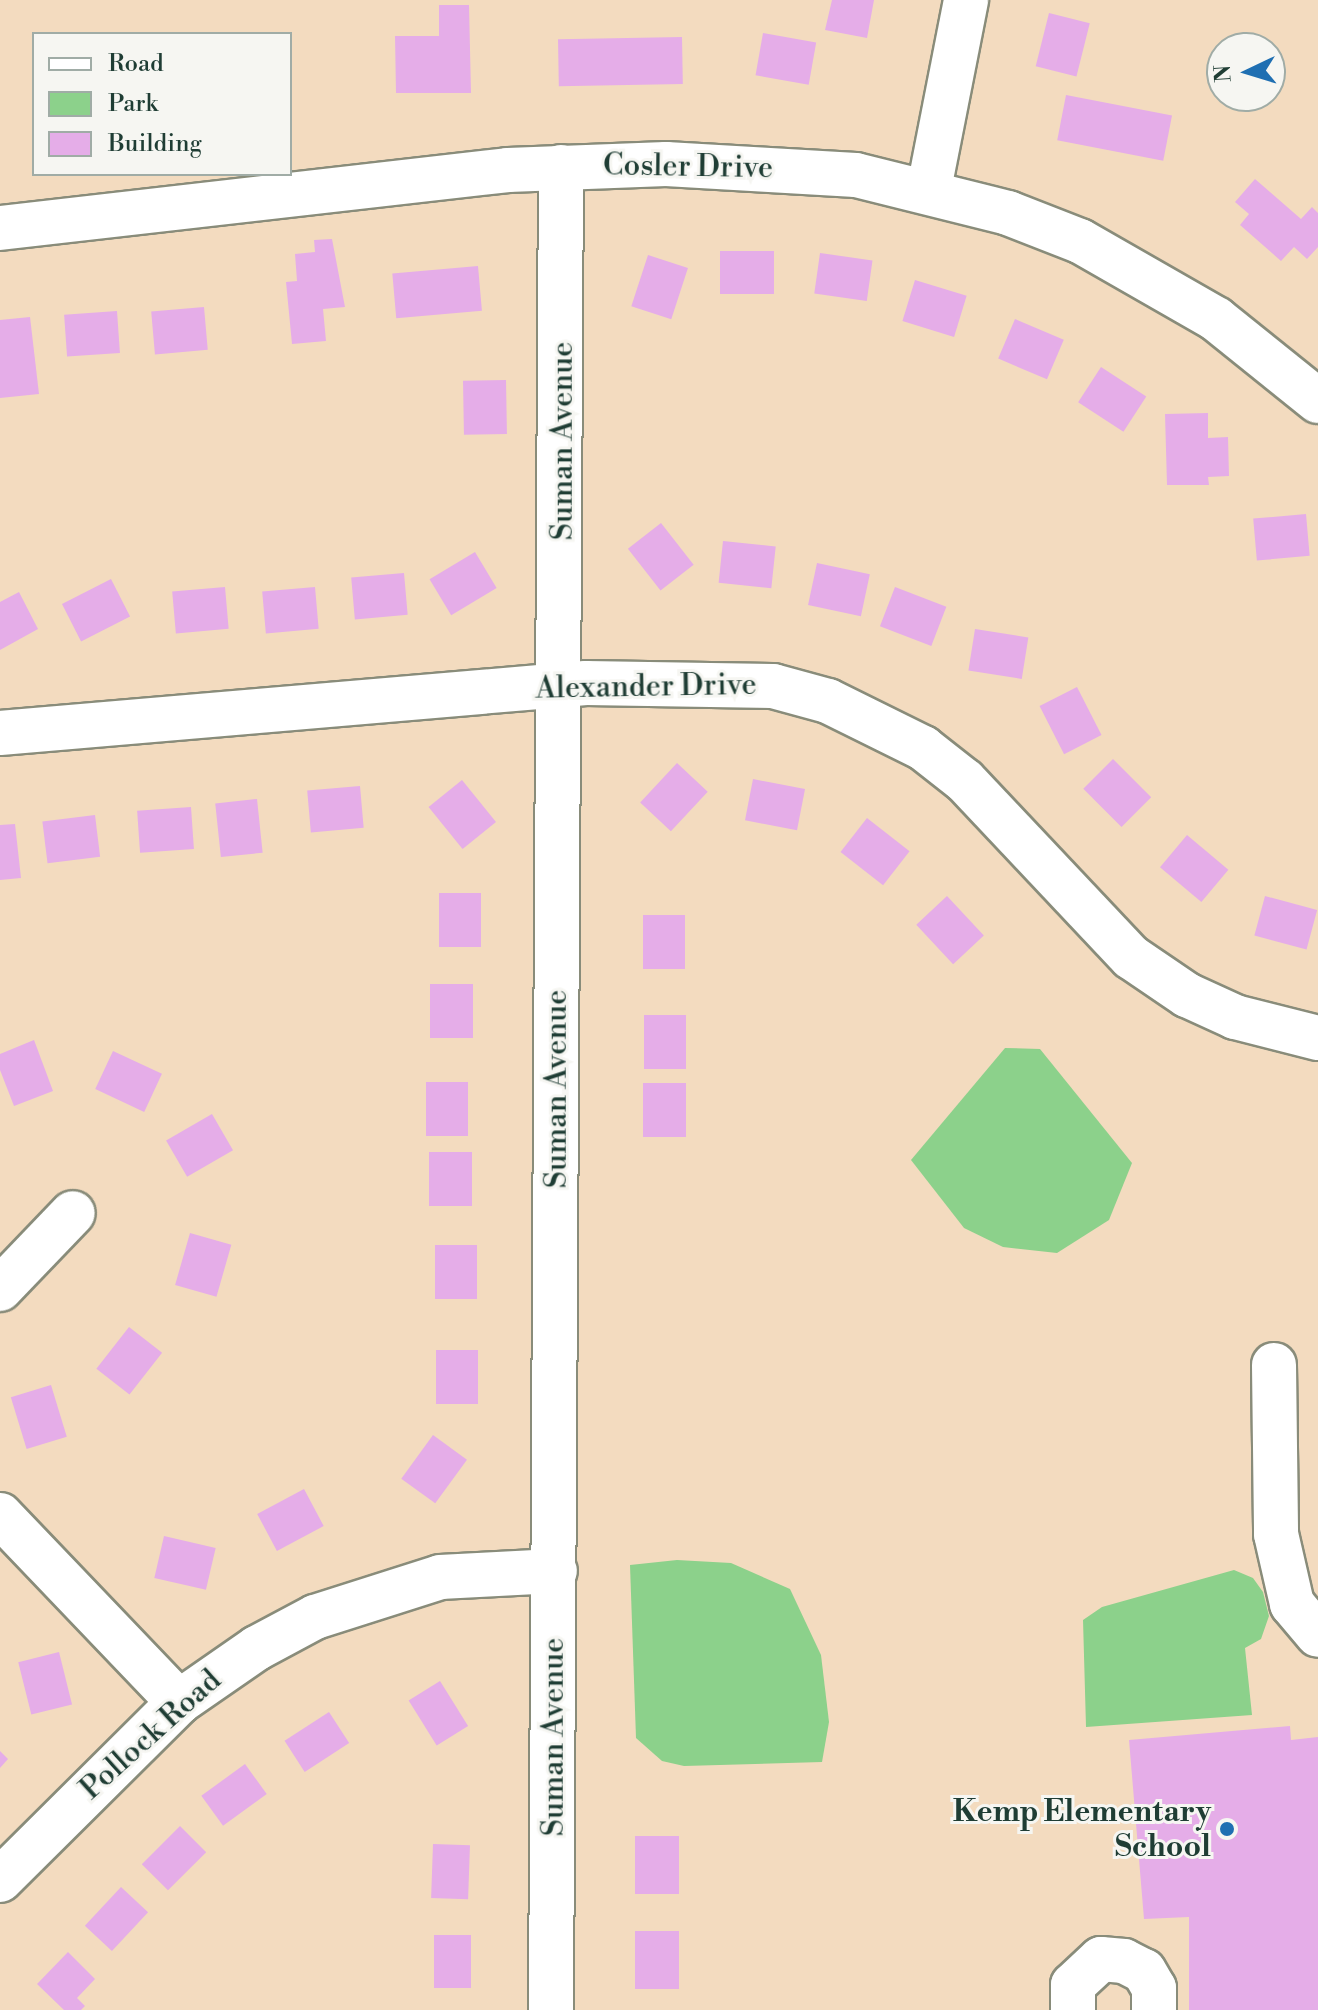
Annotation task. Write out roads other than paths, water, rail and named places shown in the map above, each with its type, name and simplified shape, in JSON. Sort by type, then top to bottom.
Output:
[{"type":"street","points":[[929,189],[966,0]]},
{"type":"street","name":"Cosler Drive","points":[[0,228],[561,167],[784,168],[929,189],[1066,236],[1150,277],[1216,319],[1315,393]]},
{"type":"street","name":"Suman Avenue","points":[[551,2010],[561,685],[561,167]]},
{"type":"street","name":"Alexander Drive","points":[[0,733],[561,685],[678,681],[773,686],[877,721],[965,781],[1131,957],[1187,995],[1235,1017],[1318,1038]]},
{"type":"street","points":[[0,1289],[73,1213]]},
{"type":"street","points":[[1274,1365],[1276,1534],[1292,1604],[1318,1635]]},
{"type":"street","points":[[0,1515],[179,1702]]},
{"type":"street","name":"Pollock Road","points":[[0,1880],[179,1702],[257,1648],[376,1594],[440,1577],[555,1571]]},
{"type":"street","points":[[1073,2003],[1073,1985],[1101,1959],[1124,1961],[1144,1971],[1154,1988],[1154,2010]]},
{"type":"place","name":"Kemp Elementary School","points":[[1227,1829]]}]
